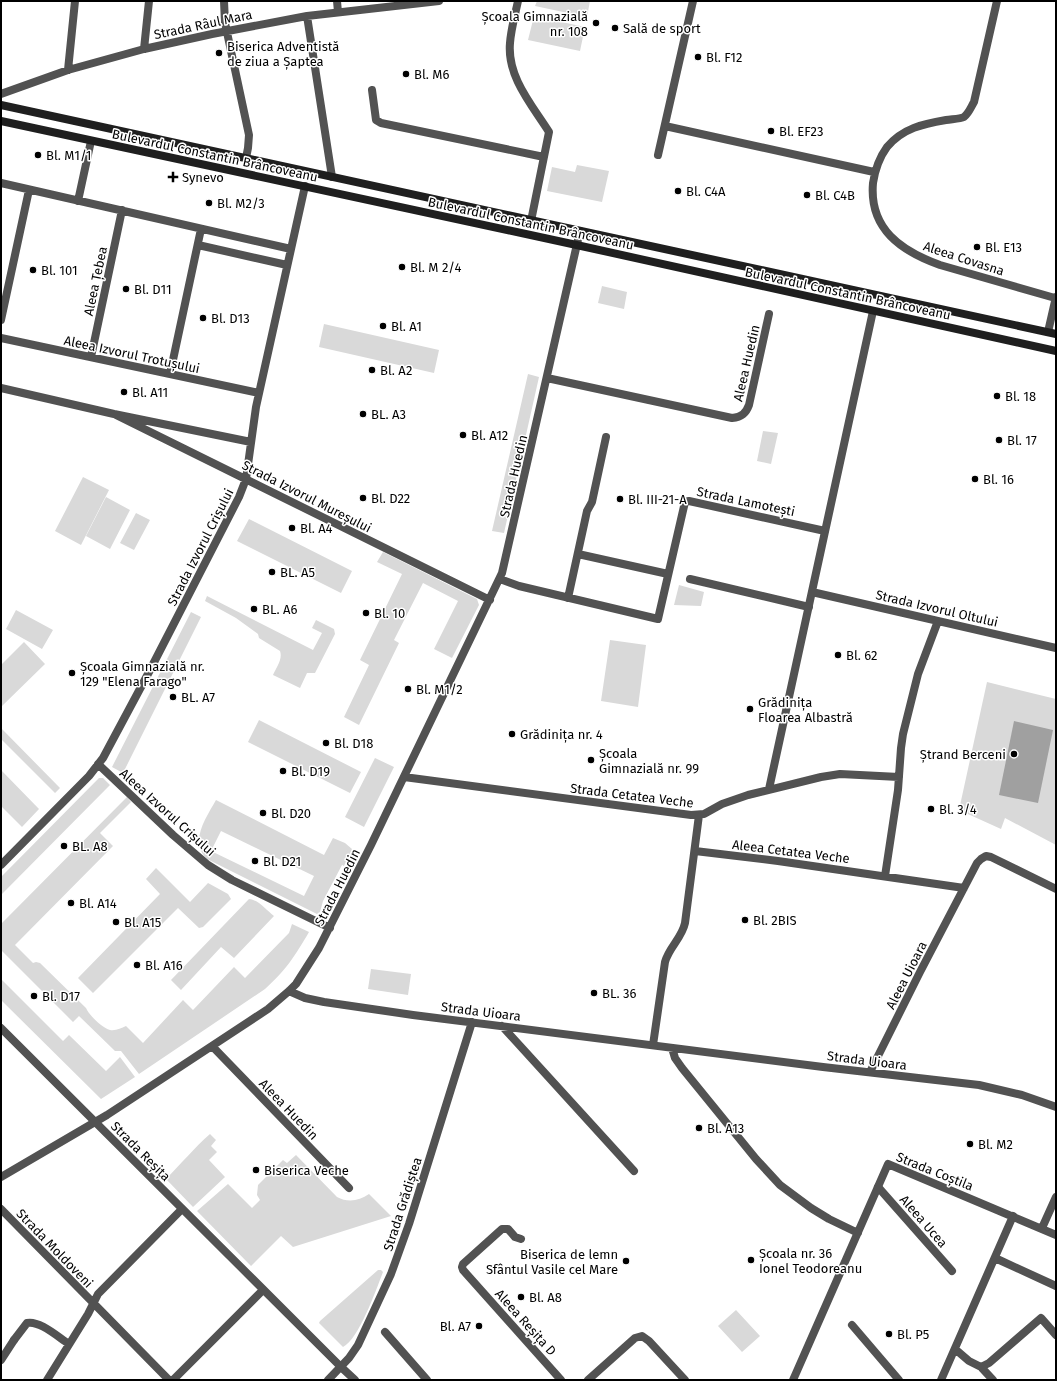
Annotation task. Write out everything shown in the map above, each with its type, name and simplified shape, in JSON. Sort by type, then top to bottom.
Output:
[{"type":"main road","name":"Bulevardul Constantin Brâncoveanu","points":[[1,105],[1052,333]]},
{"type":"main road","name":"Bulevardul Constantin Brâncoveanu","points":[[1,121],[1056,351]]},
{"type":"street","points":[[68,70],[75,1]]},
{"type":"street","points":[[144,49],[149,1]]},
{"type":"street","points":[[224,1],[224,16],[249,135],[246,158]]},
{"type":"street","points":[[337,1],[338,12]]},
{"type":"street","name":"Strada Râul Mara","points":[[1,94],[68,70],[144,49],[227,31],[307,16],[439,1]]},
{"type":"street","points":[[518,1],[510,44],[511,62],[518,83],[549,132],[531,221]]},
{"type":"street","points":[[658,155],[692,1]]},
{"type":"street","name":"Aleea Covasna","points":[[997,1],[974,102],[970,112],[963,118],[934,122],[912,128],[902,133],[893,141],[886,148],[874,172],[873,190],[875,207],[879,221],[896,242],[909,252],[921,258],[940,265],[1056,297]]},
{"type":"street","points":[[307,16],[332,177]]},
{"type":"street","points":[[372,90],[376,120],[381,123],[544,157]]},
{"type":"street","points":[[665,126],[874,172]]},
{"type":"street","points":[[78,200],[91,141]]},
{"type":"street","points":[[1,184],[78,200],[291,249]]},
{"type":"street","name":"Strada Izvorul Crișului","points":[[1,865],[98,764],[108,751],[239,497],[246,479],[259,393],[304,186]]},
{"type":"street","points":[[1,320],[29,190]]},
{"type":"street","name":"Aleea Țebea","points":[[91,357],[122,210]]},
{"type":"street","points":[[170,374],[201,229]]},
{"type":"street","name":"Strada Huedin","points":[[1,1177],[96,1122],[268,1009],[289,992],[308,967],[330,928],[500,579],[505,565],[580,231]]},
{"type":"street","points":[[198,245],[287,265]]},
{"type":"street","points":[[1052,333],[1056,297]]},
{"type":"street","points":[[769,789],[873,311]]},
{"type":"street","name":"Aleea Huedin","points":[[547,378],[732,418],[743,415],[749,405],[769,314]]},
{"type":"street","name":"Aleea Izvorul Trotușului","points":[[1,338],[259,393]]},
{"type":"street","name":"Strada Izvorul Mureșului","points":[[1,388],[114,414],[251,442]]},
{"type":"street","name":"Strada Izvorul Mureșului","points":[[114,414],[490,600]]},
{"type":"street","points":[[568,598],[587,511],[592,502],[606,437]]},
{"type":"street","name":"Strada Lamotești","points":[[668,574],[685,502],[689,501],[825,531]]},
{"type":"street","points":[[500,579],[519,586],[658,619],[668,574],[578,554]]},
{"type":"street","points":[[690,579],[809,607]]},
{"type":"street","name":"Strada Izvorul Oltului","points":[[812,592],[1056,648]]},
{"type":"street","points":[[938,621],[915,684],[901,748],[899,777],[885,876],[964,888]]},
{"type":"street","name":"Aleea Izvorul Crișului","points":[[98,764],[173,835],[208,865],[239,883],[330,928]]},
{"type":"street","name":"Strada Cetatea Veche","points":[[404,777],[681,814],[699,815],[730,801],[769,789],[831,775],[851,774],[899,777]]},
{"type":"street","points":[[652,1045],[665,962],[670,949],[683,931],[685,923],[699,815]]},
{"type":"street","name":"Aleea Cetatea Veche","points":[[695,851],[885,876]]},
{"type":"street","name":"Aleea Uioara","points":[[870,1072],[977,863],[981,859],[986,856],[991,857],[1056,889]]},
{"type":"street","name":"Strada Uioara","points":[[289,992],[305,998],[324,1002],[472,1022],[992,1087],[1022,1095],[1056,1107]]},
{"type":"street","name":"Strada Grădiștea","points":[[328,1380],[352,1355],[361,1340],[382,1295],[400,1250],[472,1022]]},
{"type":"street","points":[[502,1026],[634,1171]]},
{"type":"street","name":"Strada Reșița","points":[[1,1028],[341,1368],[355,1380]]},
{"type":"street","name":"Aleea Huedin","points":[[212,1046],[349,1188]]},
{"type":"street","points":[[672,1048],[675,1058],[682,1068],[768,1173],[795,1197],[811,1208],[829,1219],[858,1233]]},
{"type":"street","name":"Strada Coștila","points":[[793,1380],[888,1164],[1013,1216]]},
{"type":"street","name":"Aleea Ucea","points":[[878,1187],[952,1271]]},
{"type":"street","points":[[1042,1228],[1056,1197]]},
{"type":"street","name":"Strada Moldoveni","points":[[1,1209],[169,1380]]},
{"type":"street","points":[[92,1303],[98,1294],[182,1209]]},
{"type":"street","points":[[941,1380],[1013,1216],[1056,1235]]},
{"type":"street","name":"Aleea Reșița D","points":[[521,1239],[515,1237],[508,1229],[502,1229],[463,1264],[462,1267],[463,1270],[561,1380]]},
{"type":"street","points":[[995,1258],[1056,1286]]},
{"type":"street","points":[[173,1380],[263,1290]]},
{"type":"street","name":"Strada Moldoveni","points":[[47,1380],[88,1314],[92,1303]]},
{"type":"street","points":[[981,1367],[989,1363],[1041,1318],[1056,1335]]},
{"type":"street","points":[[1,1360],[27,1323],[31,1322],[38,1324],[69,1344]]},
{"type":"street","points":[[852,1325],[899,1380]]},
{"type":"street","points":[[385,1332],[427,1380]]},
{"type":"street","points":[[588,1380],[635,1338],[642,1336],[649,1341],[685,1380]]},
{"type":"street","points":[[955,1349],[969,1361],[981,1367],[993,1380]]},
{"type":"shaded area","points":[[537,1],[590,1],[587,17],[535,6]]},
{"type":"shaded area","points":[[534,16],[585,27],[580,51],[528,40]]},
{"type":"shaded area","points":[[577,165],[609,171],[602,202],[547,191],[552,167],[575,172]]},
{"type":"shaded area","points":[[602,286],[627,292],[624,309],[598,303]]},
{"type":"shaded area","points":[[324,324],[439,350],[434,373],[319,347]]},
{"type":"shaded area","points":[[528,374],[539,377],[504,533],[492,531]]},
{"type":"shaded area","points":[[763,431],[778,433],[771,464],[757,461]]},
{"type":"shaded area","points":[[83,477],[109,490],[81,545],[55,531]]},
{"type":"shaded area","points":[[106,497],[130,510],[110,549],[86,536]]},
{"type":"shaded area","points":[[136,513],[150,520],[134,550],[120,543]]},
{"type":"shaded area","points":[[249,519],[352,571],[341,593],[237,541]]},
{"type":"shaded area","points":[[383,552],[477,599],[479,605],[452,658],[434,649],[458,601],[423,583],[394,640],[399,643],[359,725],[344,717],[369,665],[360,660],[402,574],[377,562]]},
{"type":"shaded area","points":[[679,585],[704,592],[701,606],[674,605]]},
{"type":"shaded area","points":[[207,596],[313,650],[322,633],[312,628],[316,620],[334,629],[335,634],[315,673],[307,673],[300,688],[273,675],[281,657],[280,651],[259,638],[258,634],[236,618],[205,601]]},
{"type":"shaded area","points":[[16,610],[53,630],[42,649],[6,629]]},
{"type":"shaded area","points":[[191,612],[201,617],[123,773],[112,767]]},
{"type":"shaded area","points":[[610,640],[646,645],[638,707],[601,701]]},
{"type":"shaded area","points":[[24,642],[45,664],[2,706],[1,665]]},
{"type":"shaded area","name":"Ștrand Berceni","points":[[987,682],[1056,699],[1056,845],[1005,818],[1001,829],[959,810]]},
{"type":"shaded area","points":[[259,720],[361,772],[350,793],[248,742]]},
{"type":"shaded area","points":[[1014,721],[1053,730],[1038,803],[999,795]]},
{"type":"shaded area","points":[[1,728],[60,788],[55,793],[1,739]]},
{"type":"shaded area","points":[[375,758],[394,767],[364,827],[345,817]]},
{"type":"shaded area","points":[[1,770],[39,809],[22,827],[1,806]]},
{"type":"shaded area","points":[[99,778],[103,778],[110,785],[1,895],[1,877]]},
{"type":"shaded area","points":[[127,797],[131,802],[100,833],[113,846],[15,945],[33,963],[40,963],[86,1008],[96,1021],[103,1027],[112,1030],[126,1026],[143,1043],[183,1000],[193,1010],[234,967],[245,978],[289,933],[292,924],[309,932],[290,962],[265,989],[139,1074],[121,1051],[115,1051],[79,1016],[73,1022],[1,950],[1,924]]},
{"type":"shaded area","points":[[216,800],[324,855],[333,838],[345,843],[352,849],[344,866],[342,865],[323,901],[320,912],[317,914],[207,859],[199,845],[199,837],[204,822]],"holes":[[[221,831],[314,876],[304,896],[211,851]]]},
{"type":"shaded area","points":[[156,868],[190,902],[208,883],[228,894],[231,899],[203,927],[199,928],[178,908],[93,993],[78,978],[160,894],[146,879]]},
{"type":"shaded area","points":[[249,899],[259,903],[274,916],[234,958],[221,947],[181,990],[171,980]]},
{"type":"shaded area","points":[[371,969],[411,974],[408,995],[368,989]]},
{"type":"shaded area","points":[[1,979],[63,1041],[69,1035],[106,1071],[120,1057],[135,1077],[101,1099],[1,1000]]},
{"type":"shaded area","points":[[210,1134],[216,1140],[211,1146],[217,1152],[209,1160],[225,1177],[193,1207],[166,1179]]},
{"type":"shaded area","points":[[296,1155],[337,1197],[349,1201],[369,1194],[391,1216],[293,1247],[281,1236],[251,1266],[197,1211],[228,1184],[252,1208],[260,1200],[257,1195],[258,1185],[283,1160],[287,1163]]},
{"type":"shaded area","points":[[378,1270],[383,1272],[361,1324],[349,1342],[343,1347],[319,1323]]},
{"type":"shaded area","points":[[736,1310],[760,1336],[742,1352],[718,1326]]},
{"type":"place","name":"Școala Gimnazială nr. 108","points":[[596,23]]},
{"type":"place","name":"Sală de sport","points":[[615,28]]},
{"type":"place","name":"Biserica Adventistă de ziua a Șaptea","points":[[219,53]]},
{"type":"place","name":"Bl. F12","points":[[698,57]]},
{"type":"place","name":"Bl. M6","points":[[406,74]]},
{"type":"place","name":"Bl. EF23","points":[[771,131]]},
{"type":"place","name":"Bl. M1/1","points":[[38,155]]},
{"type":"place","name":"Synevo","points":[[173,177]]},
{"type":"place","name":"Bl. C4A","points":[[678,191]]},
{"type":"place","name":"Bl. C4B","points":[[807,195]]},
{"type":"place","name":"Bl. M2/3","points":[[209,203]]},
{"type":"place","name":"Bl. E13","points":[[977,247]]},
{"type":"place","name":"Bl. M 2/4","points":[[402,267]]},
{"type":"place","name":"Bl. 101","points":[[33,270]]},
{"type":"place","name":"Bl. D11","points":[[126,289]]},
{"type":"place","name":"Bl. D13","points":[[203,318]]},
{"type":"place","name":"Bl. A1","points":[[383,326]]},
{"type":"place","name":"Bl. A2","points":[[372,370]]},
{"type":"place","name":"Bl. A11","points":[[124,392]]},
{"type":"place","name":"Bl. 18","points":[[997,396]]},
{"type":"place","name":"BL. A3","points":[[363,414]]},
{"type":"place","name":"Bl. A12","points":[[463,435]]},
{"type":"place","name":"Bl. 17","points":[[999,440]]},
{"type":"place","name":"Bl. 16","points":[[975,479]]},
{"type":"place","name":"Bl. D22","points":[[363,498]]},
{"type":"place","name":"Bl. III-21-A","points":[[620,499]]},
{"type":"place","name":"Bl. A4","points":[[292,528]]},
{"type":"place","name":"BL. A5","points":[[272,572]]},
{"type":"place","name":"BL. A6","points":[[254,609]]},
{"type":"place","name":"Bl. 10","points":[[366,613]]},
{"type":"place","name":"Bl. 62","points":[[838,655]]},
{"type":"place","name":"Școala Gimnazială nr. 129 \"Elena Farago\"","points":[[72,673]]},
{"type":"place","name":"Bl. M1/2","points":[[408,689]]},
{"type":"place","name":"BL. A7","points":[[173,697]]},
{"type":"place","name":"Grădinița Floarea Albastră","points":[[750,709]]},
{"type":"place","name":"Grădinița nr. 4","points":[[512,734]]},
{"type":"place","name":"Bl. D18","points":[[326,743]]},
{"type":"place","name":"Ștrand Berceni","points":[[1014,754]]},
{"type":"place","name":"Școala Gimnazială nr. 99","points":[[591,760]]},
{"type":"place","name":"Bl. D19","points":[[283,771]]},
{"type":"place","name":"Bl. 3/4","points":[[931,809]]},
{"type":"place","name":"Bl. D20","points":[[263,813]]},
{"type":"place","name":"BL. A8","points":[[64,846]]},
{"type":"place","name":"Bl. D21","points":[[255,861]]},
{"type":"place","name":"Bl. A14","points":[[71,903]]},
{"type":"place","name":"Bl. 2BIS","points":[[745,920]]},
{"type":"place","name":"Bl. A15","points":[[116,922]]},
{"type":"place","name":"Bl. A16","points":[[137,965]]},
{"type":"place","name":"BL. 36","points":[[594,993]]},
{"type":"place","name":"Bl. D17","points":[[34,996]]},
{"type":"place","name":"Bl. A13","points":[[699,1128]]},
{"type":"place","name":"Bl. M2","points":[[970,1144]]},
{"type":"place","name":"Biserica Veche","points":[[256,1170]]},
{"type":"place","name":"Școala nr. 36 Ionel Teodoreanu","points":[[751,1260]]},
{"type":"place","name":"Biserica de lemn Sfântul Vasile cel Mare","points":[[626,1261]]},
{"type":"place","name":"Bl. A8","points":[[521,1297]]},
{"type":"place","name":"Bl. A7","points":[[479,1326]]},
{"type":"place","name":"Bl. P5","points":[[889,1334]]}]
